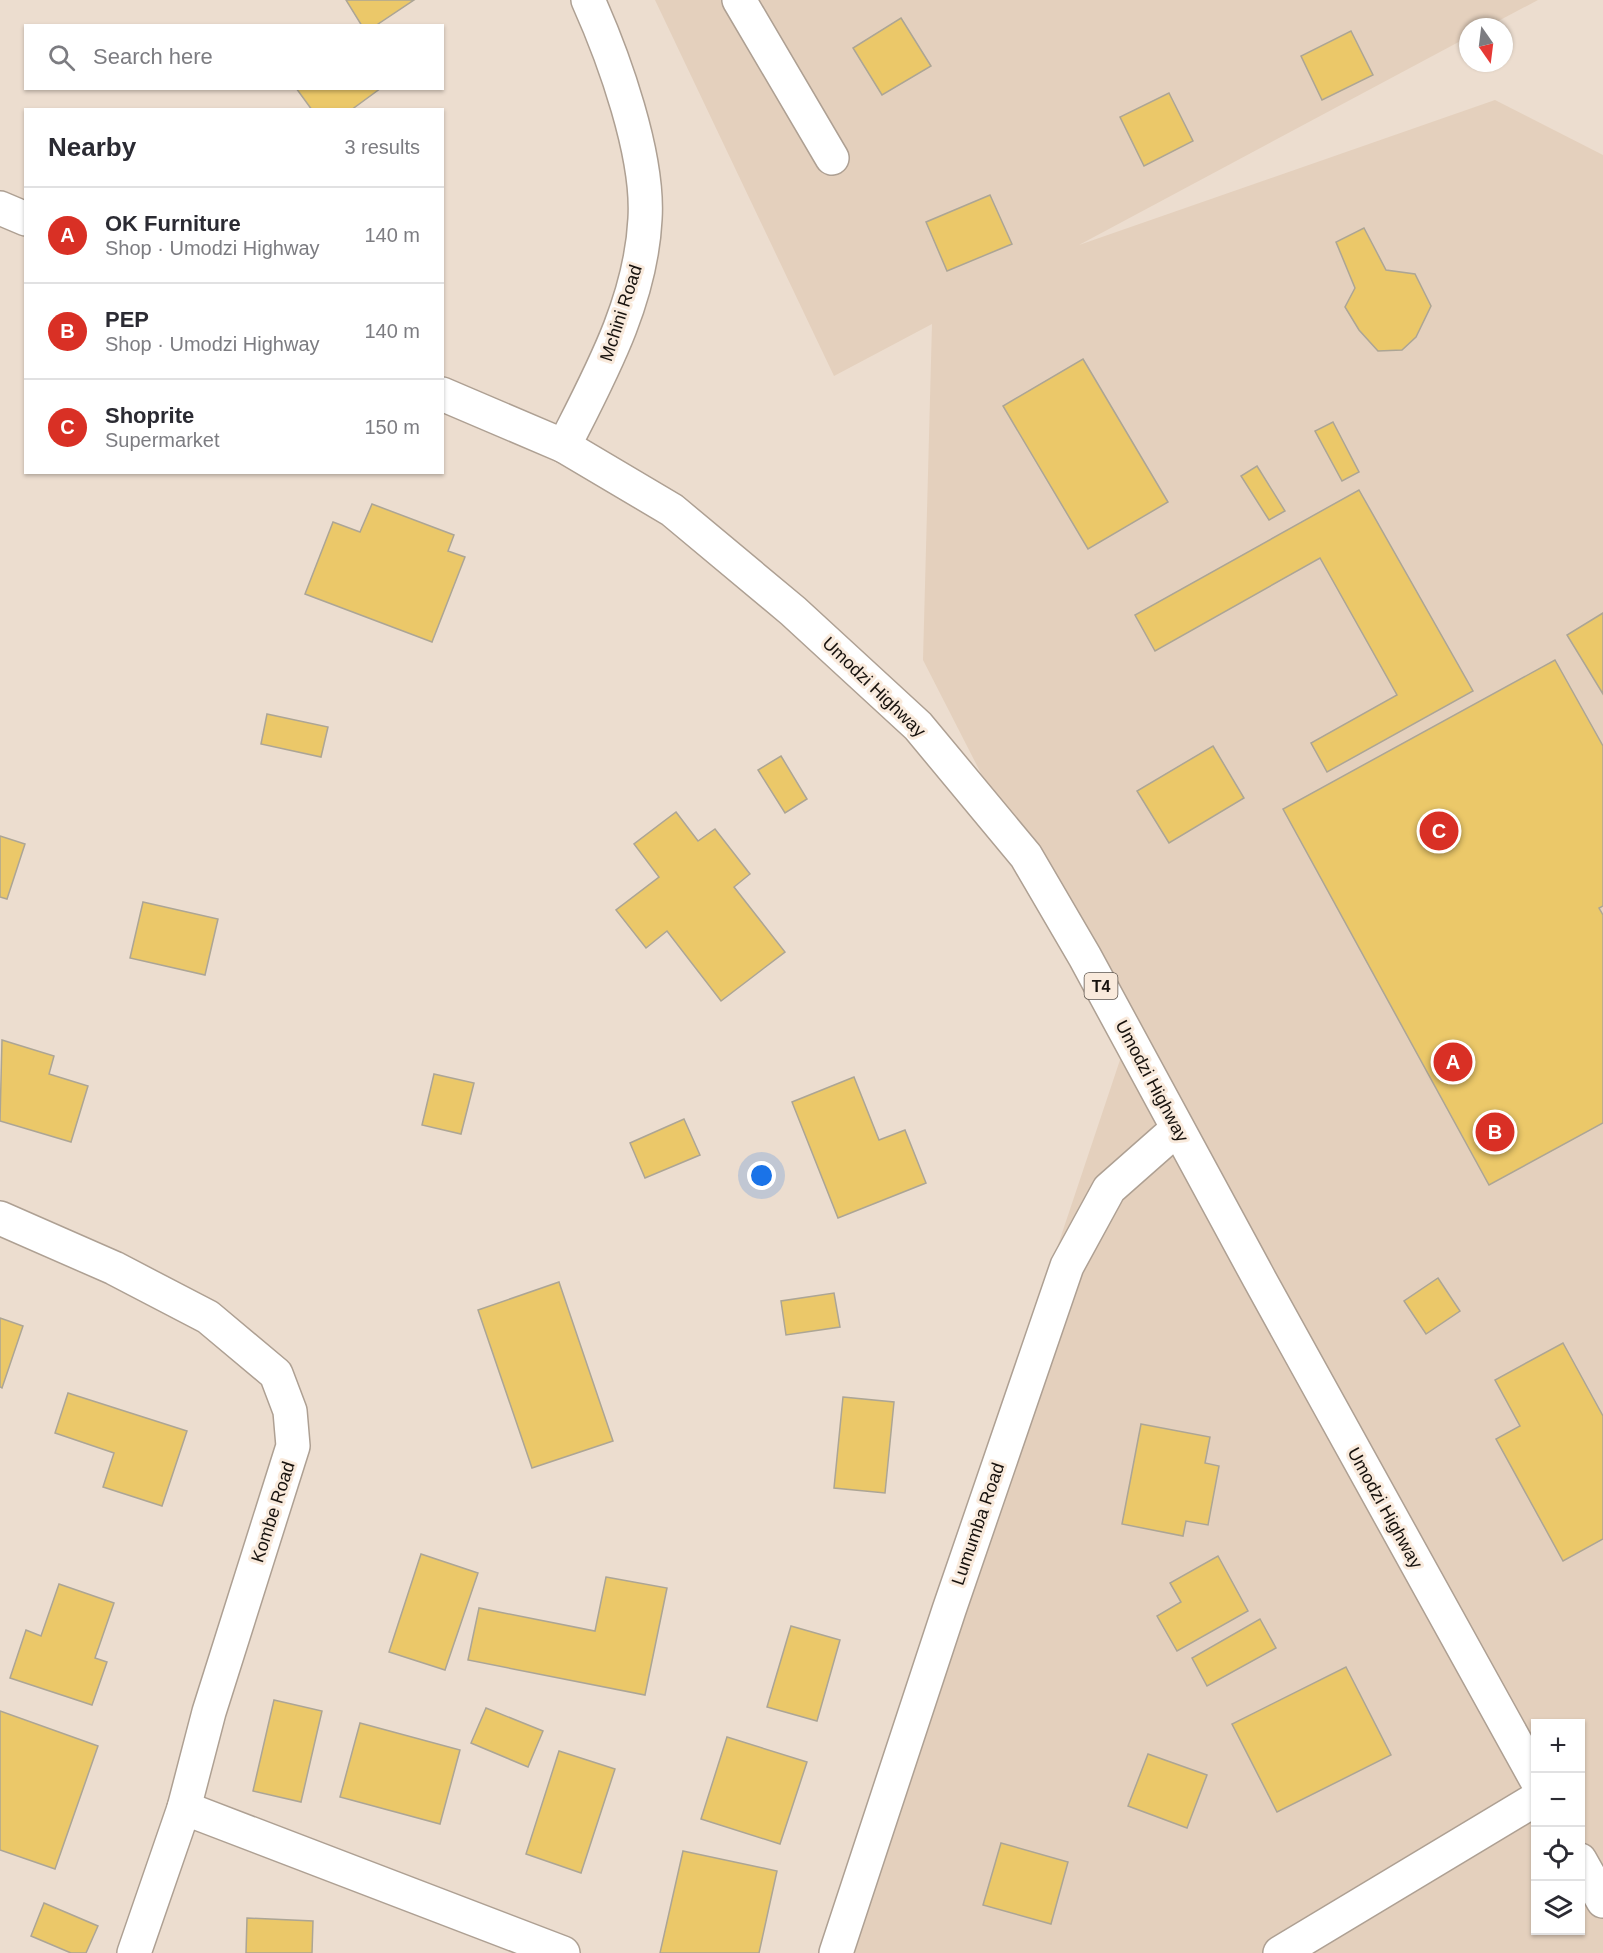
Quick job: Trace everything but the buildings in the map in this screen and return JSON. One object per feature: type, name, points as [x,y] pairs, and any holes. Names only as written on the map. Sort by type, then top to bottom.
[{"type":"main road","name":"Mchini Road","points":[[564,446],[609,357],[637,275],[645,218],[638,146],[604,35],[588,0]]},
{"type":"main road","points":[[739,0],[832,158]]},
{"type":"main road","points":[[0,208],[24,218]]},
{"type":"main road","name":"Umodzi Highway","points":[[444,395],[564,446],[672,510],[793,611],[918,726],[1026,856],[1085,957],[1177,1129],[1533,1773]]},
{"type":"main road","name":"Lumumba Road","points":[[836,1953],[949,1610],[1067,1266],[1109,1190],[1177,1129]]},
{"type":"main road","name":"Kombe Road","points":[[0,1218],[114,1268],[208,1317],[276,1374],[290,1411],[293,1446],[209,1713],[184,1808],[135,1953]]},
{"type":"main road","points":[[1280,1953],[1531,1802]]},
{"type":"main road","points":[[184,1808],[563,1953]]},
{"type":"main road","points":[[1585,1867],[1603,1901]]},
{"type":"shaded area","points":[[655,0],[1538,0],[1504,18],[1459,18],[1459,42],[1079,245],[1495,100],[1603,155],[1603,1953],[821,1953],[1123,1051],[923,660],[932,324],[834,376]]},
{"type":"place","name":"Shoprite","points":[[1439,831]]},
{"type":"place","name":"OK Furniture","points":[[1453,1062]]},
{"type":"place","name":"PEP","points":[[1495,1132]]}]
